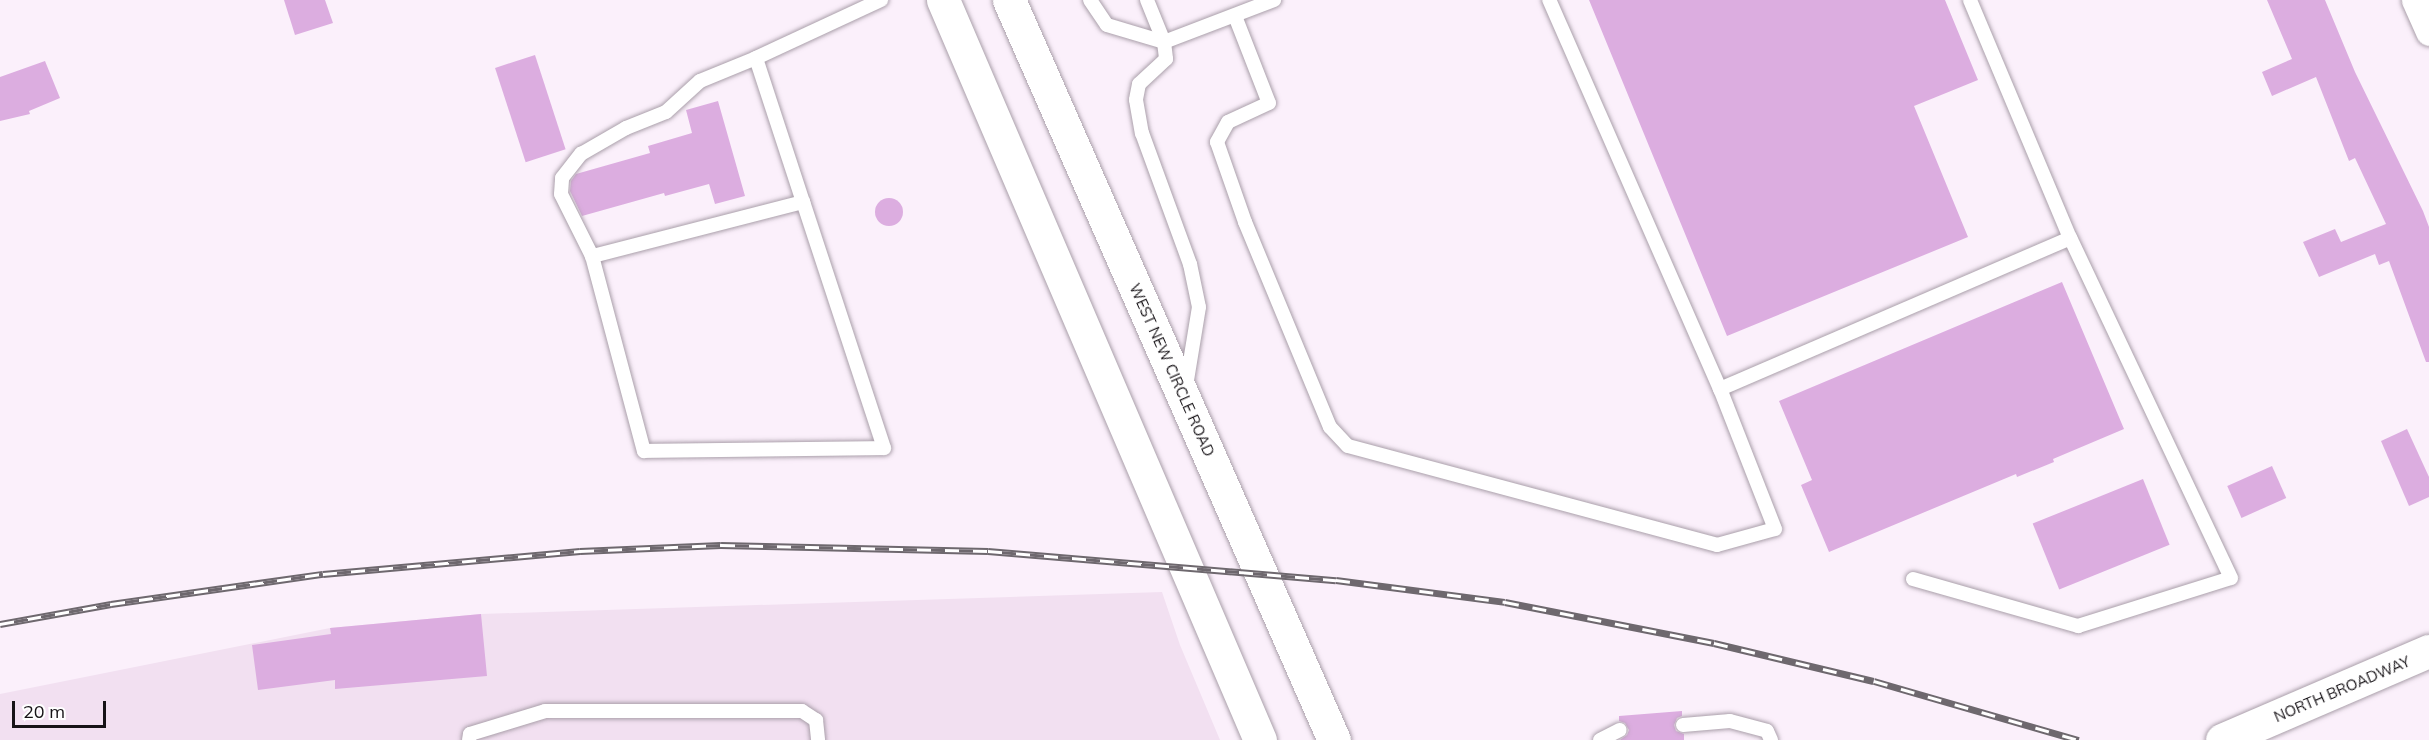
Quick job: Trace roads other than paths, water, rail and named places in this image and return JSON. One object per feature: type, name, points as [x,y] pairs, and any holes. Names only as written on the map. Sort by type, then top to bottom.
[{"type":"main road","points":[[943,0],[1260,740]]},
{"type":"main road","name":"WEST NEW CIRCLE ROAD","points":[[1009,0],[1334,740]]},
{"type":"main road","name":"NORTH BROADWAY","points":[[2222,740],[2429,651]]},
{"type":"street","points":[[2415,0],[2429,32]]},
{"type":"lane","points":[[756,58],[884,448],[644,451],[592,256],[561,194],[562,178],[581,154],[626,128],[666,112],[700,81],[756,58],[881,0]]},
{"type":"lane","points":[[1090,0],[1107,25],[1164,42],[1274,0]]},
{"type":"lane","points":[[1148,0],[1164,42],[1166,59],[1139,84],[1136,100],[1142,133],[1190,264],[1199,307],[1184,397]]},
{"type":"lane","points":[[1235,16],[1269,103],[1228,122],[1217,142],[1245,222],[1330,427],[1348,446],[1717,545],[1775,529],[1720,389],[1549,0]]},
{"type":"lane","points":[[1913,579],[2078,626],[2231,578],[2070,238],[1970,0]]},
{"type":"lane","points":[[592,256],[803,202]]},
{"type":"lane","points":[[1720,389],[2070,238]]},
{"type":"lane","points":[[469,740],[470,734],[545,711],[802,711],[816,720],[818,740]]},
{"type":"lane","points":[[1683,725],[1730,721],[1767,731],[1771,740]]},
{"type":"lane","points":[[1600,740],[1620,730]]},
{"type":"railway","points":[[0,624],[111,604],[323,574],[580,551],[721,545],[988,551],[1336,580],[1505,602],[1714,643],[1874,681],[2079,740]]}]
